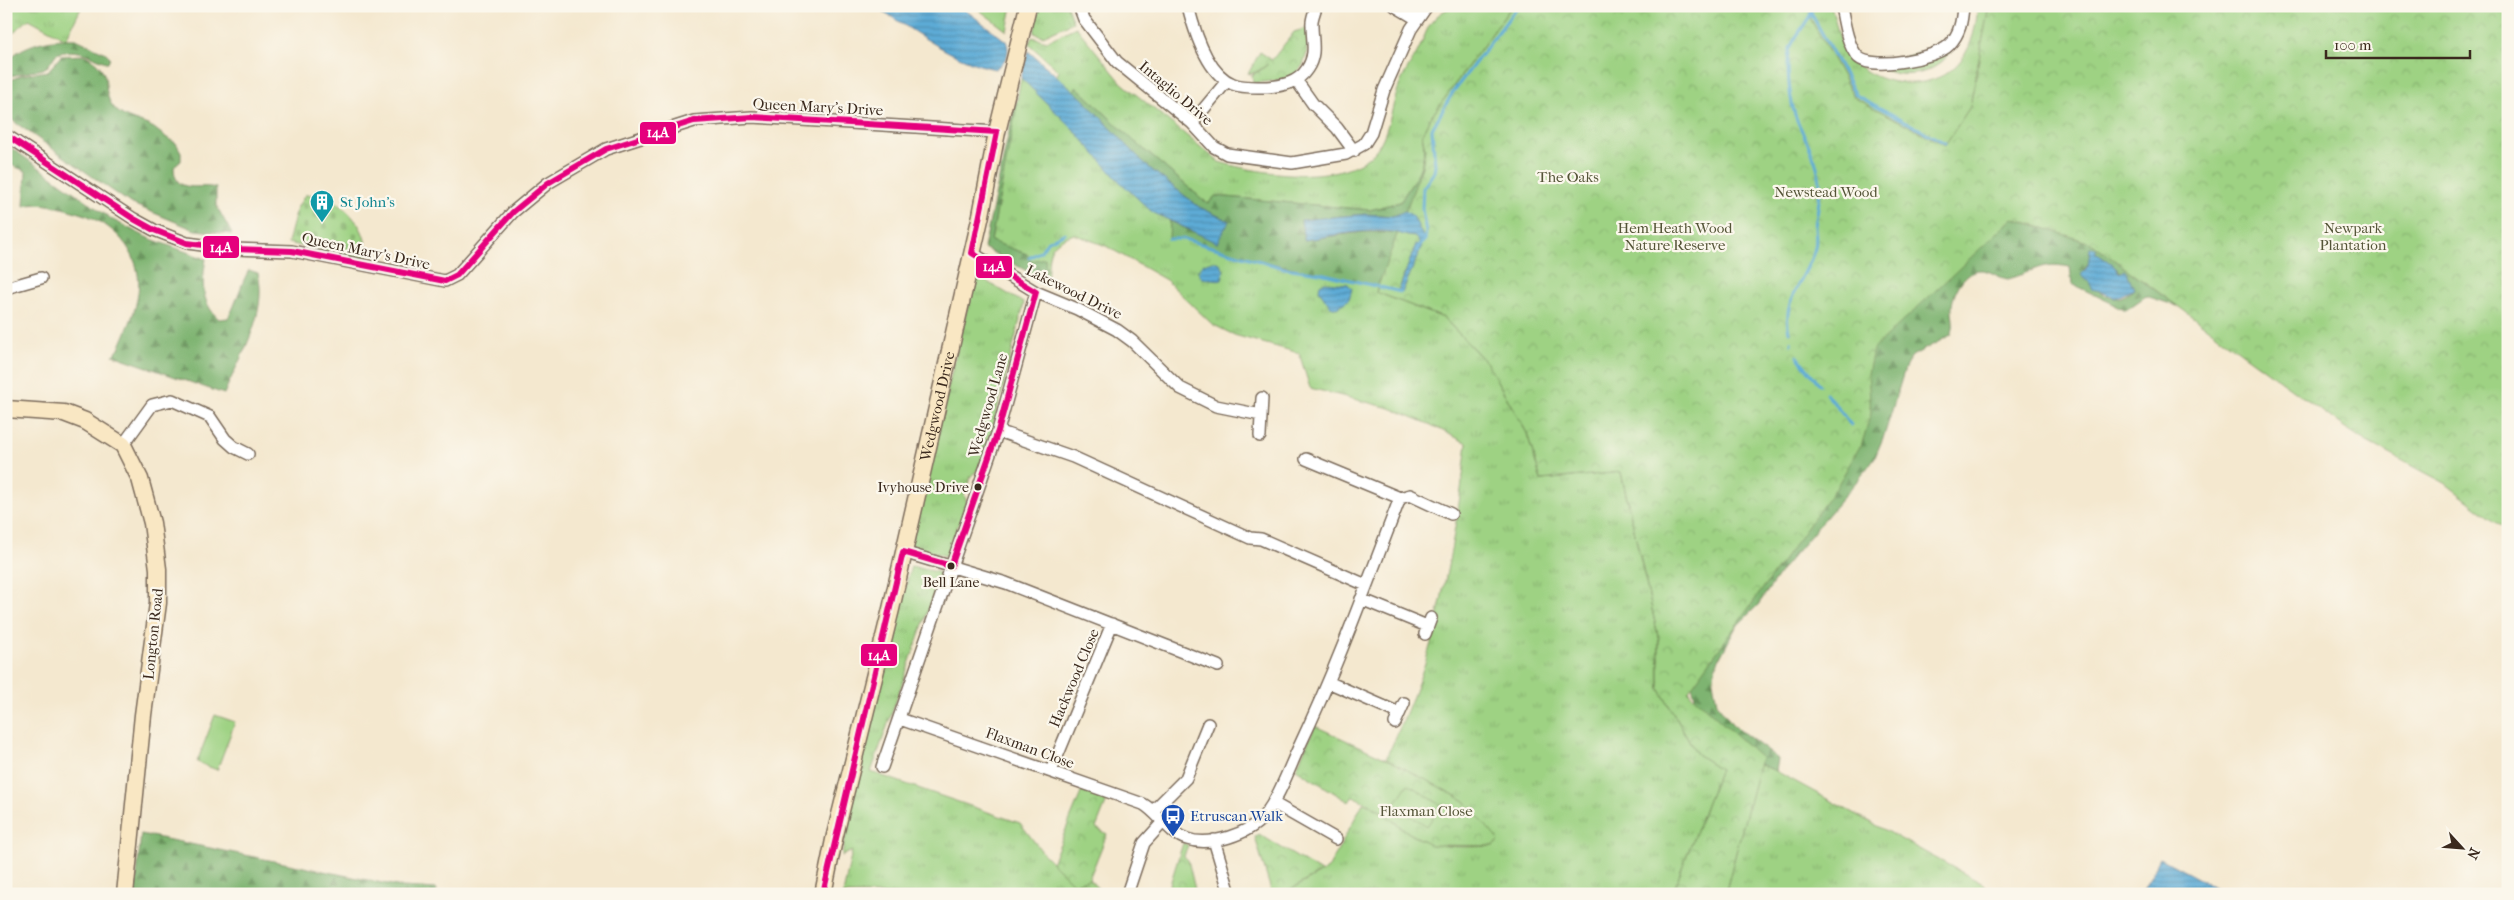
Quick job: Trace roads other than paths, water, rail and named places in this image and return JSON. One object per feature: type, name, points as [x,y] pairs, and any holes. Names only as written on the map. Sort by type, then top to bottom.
[{"type":"street","name":"Wedgwood Drive","points":[[823,894],[972,253],[996,132],[1028,6]]},
{"type":"street","name":"Intaglio Drive","points":[[1079,6],[1084,19],[1117,62],[1192,123],[1214,147],[1227,154],[1292,163],[1326,158],[1354,151]]},
{"type":"street","points":[[1188,6],[1199,43],[1227,81],[1250,87],[1278,86],[1296,80],[1307,69],[1312,59],[1315,41],[1311,23],[1316,6]]},
{"type":"street","points":[[1395,6],[1417,19]]},
{"type":"street","points":[[1296,80],[1313,104],[1337,128],[1354,151],[1364,144],[1371,133],[1384,90],[1417,19],[1427,6]]},
{"type":"street","points":[[1841,6],[1845,27],[1858,56],[1875,64],[1906,60],[1938,52],[1948,47],[1962,24],[1962,6]]},
{"type":"street","points":[[1192,123],[1227,81]]},
{"type":"street","name":"Queen Mary's Drive","points":[[6,135],[134,219],[154,230],[188,243],[234,249],[292,251],[445,281],[457,275],[513,212],[548,182],[606,149],[694,121],[752,118],[996,132]]},
{"type":"street","name":"Lakewood Drive","points":[[972,253],[1036,292],[1077,309],[1117,330],[1132,341],[1164,374],[1192,394],[1216,406],[1261,415]]},
{"type":"street","points":[[6,288],[42,278]]},
{"type":"street","name":"Wedgwood Lane","points":[[882,767],[882,750],[900,719],[998,431],[1036,292]]},
{"type":"street","points":[[1260,436],[1262,398]]},
{"type":"street","points":[[6,409],[64,413],[85,421],[123,445],[152,405],[172,400],[210,416],[226,439],[234,447],[248,454]]},
{"type":"street","points":[[998,431],[1073,458],[1250,538],[1261,539],[1366,585]]},
{"type":"street","name":"Longton Road","points":[[123,445],[140,479],[152,523],[158,586],[158,603],[143,715],[124,894]]},
{"type":"street","points":[[1306,458],[1400,498],[1410,494],[1451,514]]},
{"type":"street","name":"Flaxman Close","points":[[900,719],[1143,804],[1154,810],[1163,822],[1187,839],[1214,840],[1252,827],[1273,803],[1328,682],[1400,498]]},
{"type":"street","points":[[903,552],[1006,583],[1218,666]]},
{"type":"street","points":[[1361,599],[1428,626]]},
{"type":"street","name":"Hackwood Close","points":[[1051,771],[1112,624]]},
{"type":"street","points":[[1328,682],[1399,713]]},
{"type":"street","points":[[1154,810],[1186,778],[1208,724]]},
{"type":"street","points":[[1273,803],[1336,839]]},
{"type":"street","points":[[1127,894],[1144,843],[1163,822]]},
{"type":"street","points":[[1214,840],[1230,894]]},
{"type":"water","points":[[875,6],[960,6],[1006,41],[1008,53],[1002,63],[995,69],[979,65],[933,43]]},
{"type":"water","points":[[1028,51],[1082,98],[1147,166],[1199,207],[1229,221],[1217,243],[1152,212],[1118,180],[1074,130],[1021,78]]},
{"type":"water","points":[[1405,211],[1413,216],[1425,240],[1423,243],[1420,244],[1415,237],[1382,231],[1349,233],[1304,240],[1301,220],[1366,214],[1393,216]]},
{"type":"water","points":[[1416,244],[1422,246],[1402,293],[1398,292]]},
{"type":"water","points":[[2090,248],[2096,248],[2096,253],[2112,264],[2120,273],[2124,270],[2127,272],[2134,289],[2115,298],[2101,291],[2091,289],[2090,283],[2081,275],[2088,266]]},
{"type":"water","points":[[1213,261],[1220,263],[1224,271],[1222,280],[1201,278],[1198,271],[1203,264]]},
{"type":"water","points":[[1325,282],[1348,284],[1352,289],[1349,299],[1337,308],[1330,306],[1319,290],[1320,285]]},
{"type":"water","points":[[2160,858],[2220,890],[2218,894],[2141,894]]},
{"type":"waterway","points":[[1417,248],[1425,240],[1426,232],[1422,209],[1423,188],[1434,172],[1435,165],[1432,129],[1453,92],[1518,6]]},
{"type":"waterway","points":[[1789,332],[1787,320],[1792,299],[1815,248],[1815,225],[1820,192],[1818,169],[1797,120],[1788,76],[1788,59],[1791,46],[1810,15],[1812,6]]},
{"type":"waterway","points":[[1812,15],[1856,95],[1945,143]]},
{"type":"waterway","points":[[1029,258],[1041,251],[1047,242],[1065,233]]},
{"type":"waterway","points":[[1169,239],[1184,239],[1284,268],[1320,273],[1401,292]]},
{"type":"waterway","points":[[1797,356],[1820,385]]},
{"type":"waterway","points":[[1826,393],[1851,425]]},
{"type":"place","name":"St John's","points":[[322,223]]},
{"type":"place","name":"Ivyhouse Drive","points":[[978,487]]},
{"type":"place","name":"Bell Lane","points":[[951,566]]},
{"type":"place","name":"Etruscan Walk","points":[[1173,837]]},
{"type":"park label","name":"The Oaks","points":[[1568,177]]},
{"type":"park label","name":"Newstead Wood","points":[[1826,192]]},
{"type":"park label","name":"Hem Heath Wood Nature Reserve","points":[[1675,236]]},
{"type":"park label","name":"Newpark Plantation","points":[[2353,236]]}]
